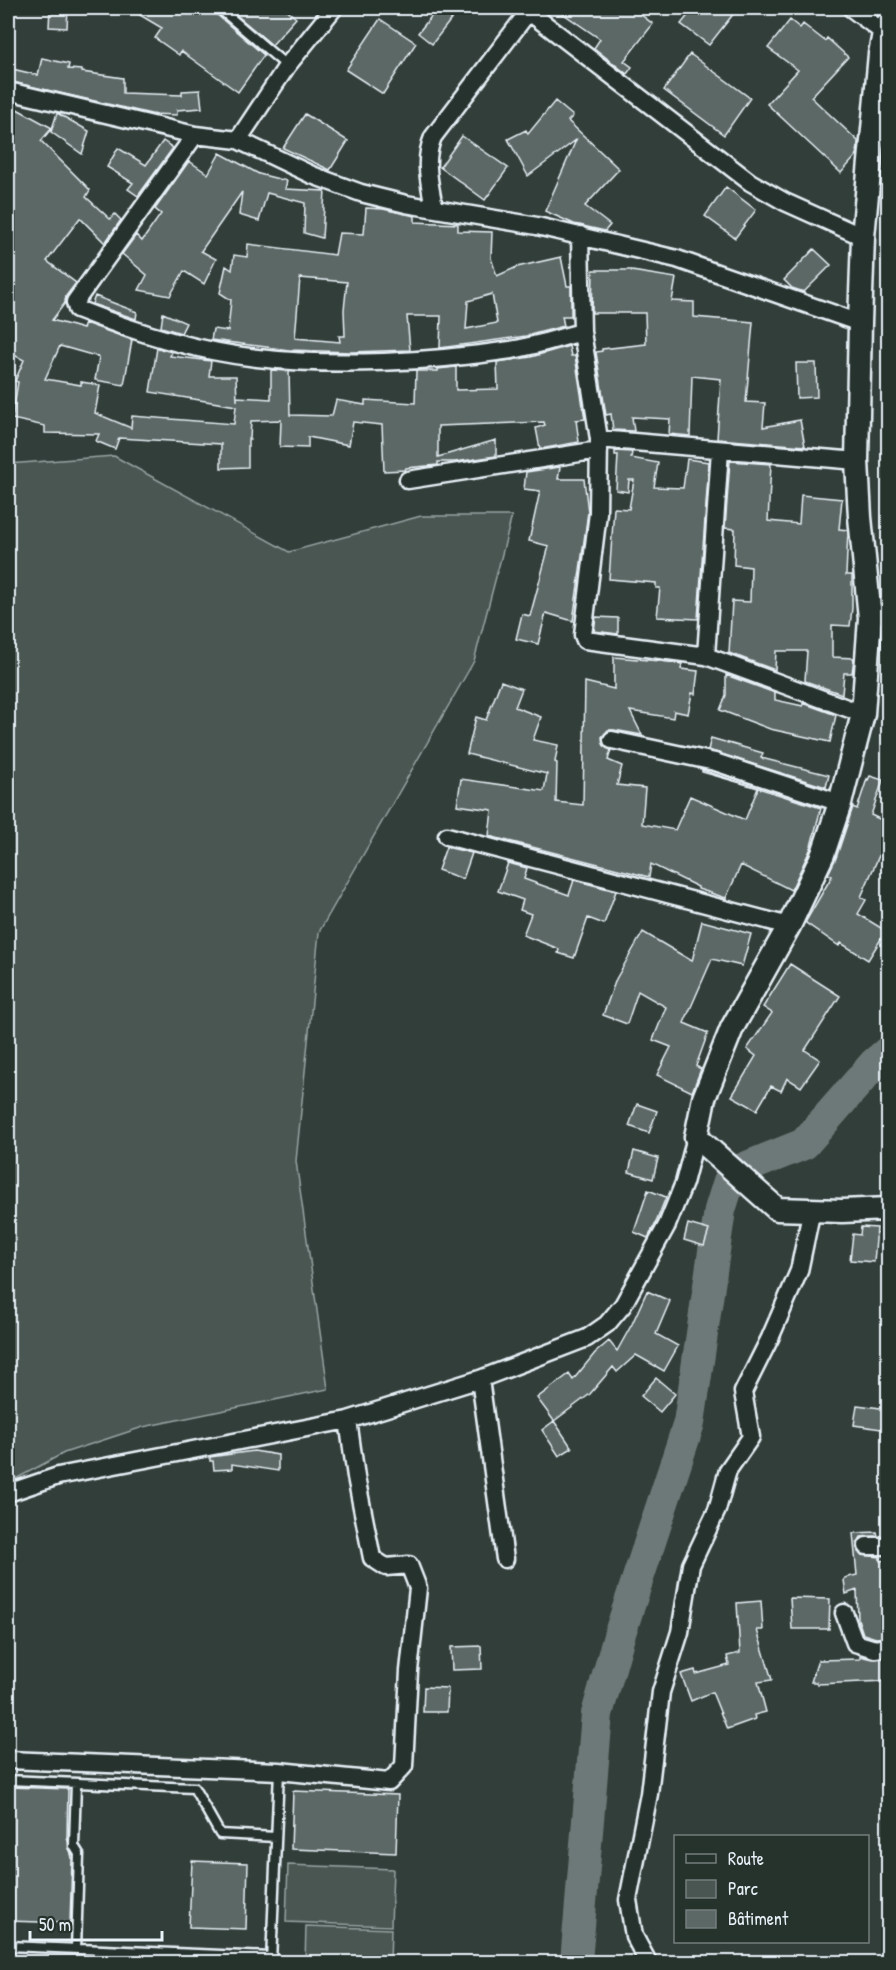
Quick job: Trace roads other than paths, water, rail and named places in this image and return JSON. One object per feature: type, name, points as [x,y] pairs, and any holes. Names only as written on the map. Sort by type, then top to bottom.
[{"type":"street","points":[[238,140],[287,66],[334,8]]},
{"type":"street","points":[[8,1493],[57,1476],[348,1420],[480,1379],[587,1338],[607,1324],[623,1305],[667,1225],[684,1183],[704,1098],[732,1028],[789,926],[823,854],[840,803],[863,714],[879,614],[860,517],[857,461],[860,323],[863,237],[880,54],[886,28],[851,8]]},
{"type":"street","points":[[434,208],[427,165],[428,150],[433,137],[526,9],[750,182],[785,202],[863,237]]},
{"type":"street","points":[[8,91],[195,135],[238,140],[312,175],[361,193],[580,235],[677,259],[860,323]]},
{"type":"street","points":[[195,135],[75,302],[77,309],[130,330],[194,347],[255,358],[302,361],[450,358],[514,349],[582,332]]},
{"type":"street","points":[[580,235],[582,332],[599,445],[598,513],[585,640],[706,656],[863,714]]},
{"type":"street","points":[[408,480],[599,445],[720,450],[857,461]]},
{"type":"street","points":[[706,656],[720,450]]},
{"type":"street","points":[[612,740],[715,762],[840,803]]},
{"type":"street","points":[[447,836],[789,926]]},
{"type":"street","points":[[696,1137],[777,1209],[842,1211],[888,1209]]},
{"type":"street","points":[[648,1962],[634,1936],[628,1900],[649,1794],[661,1692],[680,1632],[691,1565],[717,1510],[728,1470],[751,1437],[743,1392],[770,1338],[799,1271],[812,1209]]},
{"type":"street","points":[[480,1379],[505,1559]]},
{"type":"street","points":[[8,1760],[279,1771],[389,1782],[404,1766],[409,1671],[418,1588],[409,1565],[386,1567],[372,1558],[348,1420]]},
{"type":"street","points":[[867,1546],[888,1546]]},
{"type":"street","points":[[844,1613],[855,1643],[875,1649],[888,1647]]},
{"type":"lane","points":[[219,8],[287,66]]},
{"type":"lane","points":[[8,1946],[271,1960],[279,1771]]},
{"type":"lane","points":[[8,1780],[194,1788],[220,1834],[276,1837]]},
{"type":"lane","points":[[76,1783],[74,1846],[79,1854],[76,1949]]},
{"type":"waterway","points":[[576,1962],[597,1714],[619,1636],[689,1423],[720,1210],[729,1181],[742,1169],[804,1144],[874,1064],[888,1052]]}]
